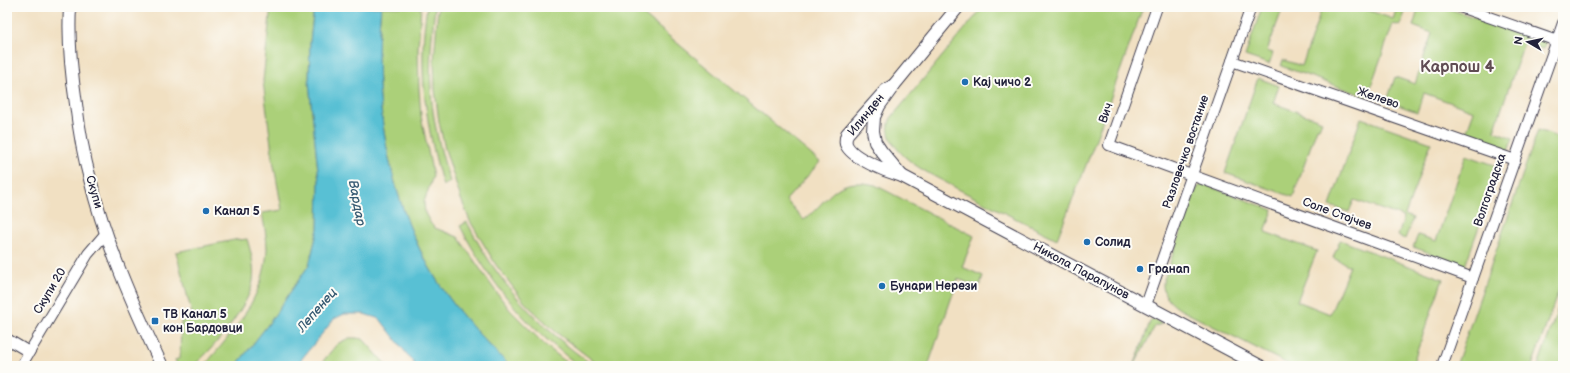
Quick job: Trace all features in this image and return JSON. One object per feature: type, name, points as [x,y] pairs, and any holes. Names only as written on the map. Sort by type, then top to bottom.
[{"type":"street","name":"Скупи","points":[[70,7],[70,60],[79,124],[90,179],[120,273],[162,366]]},
{"type":"street","name":"Илинден","points":[[902,176],[877,146],[872,131],[876,111],[894,85],[958,7]]},
{"type":"street","name":"Вич","points":[[1157,7],[1109,145],[1192,175]]},
{"type":"street","name":"Разловечко востание","points":[[1146,305],[1251,7]]},
{"type":"street","points":[[1460,7],[1557,41]]},
{"type":"street","name":"Волгоградска","points":[[1442,366],[1563,23]]},
{"type":"street","name":"Желево","points":[[1232,61],[1515,160]]},
{"type":"street","name":"Илинден","points":[[894,85],[886,90],[865,113],[847,134],[845,141],[848,147],[855,154],[889,172],[902,176]]},
{"type":"street","name":"Соле Стојчев","points":[[1192,175],[1473,278]]},
{"type":"street","name":"Никола Парапунов","points":[[902,176],[1260,366]]},
{"type":"street","name":"Скупи 20","points":[[21,366],[88,254],[106,233]]},
{"type":"street","points":[[7,340],[29,352]]},
{"type":"green space","points":[[272,7],[314,7],[310,42],[309,82],[319,181],[318,229],[309,265],[270,322],[236,366],[204,366],[246,313],[260,283],[265,266],[267,249],[262,213],[282,210],[273,160],[263,81]]},
{"type":"green space","points":[[381,7],[421,7],[418,48],[419,89],[421,116],[433,176],[424,202],[425,213],[435,228],[458,237],[510,310],[545,345],[571,366],[510,366],[476,331],[455,306],[445,293],[428,265],[402,206],[392,173],[385,140],[378,72],[378,39]]},
{"type":"green space","points":[[427,7],[435,7],[430,79],[435,124],[450,182],[443,186],[428,120],[423,75],[424,30]]},
{"type":"green space","points":[[438,7],[634,7],[820,162],[786,200],[804,220],[842,186],[862,183],[875,185],[974,236],[962,267],[983,276],[979,287],[958,279],[928,366],[600,366],[557,333],[525,303],[496,265],[470,221],[461,199],[445,149],[439,122],[435,90],[434,61]]},
{"type":"green space","points":[[983,7],[1143,7],[1092,150],[1057,239],[923,170],[900,152],[893,143],[889,134],[889,123],[891,118]]},
{"type":"green space","points":[[1262,7],[1283,7],[1267,51],[1273,53],[1269,64],[1245,56]]},
{"type":"green space","points":[[1322,7],[1359,7],[1393,19],[1397,7],[1407,7],[1400,26],[1393,24],[1367,97],[1281,66],[1283,60],[1302,66]]},
{"type":"green space","points":[[1419,7],[1444,7],[1546,42],[1543,49],[1524,43],[1494,131],[1513,138],[1508,151],[1465,136],[1474,111],[1424,93],[1417,112],[1387,101],[1395,77],[1415,84],[1432,33],[1413,26]]},
{"type":"green space","points":[[1258,78],[1279,86],[1273,103],[1322,121],[1319,128],[1317,128],[1293,197],[1225,173]]},
{"type":"green space","points":[[1361,118],[1431,143],[1405,215],[1413,218],[1405,239],[1398,236],[1404,217],[1354,200],[1349,212],[1330,206]]},
{"type":"green space","points":[[1538,130],[1563,139],[1563,278],[1532,366],[1456,366]]},
{"type":"green space","points":[[1466,155],[1500,167],[1465,266],[1413,247],[1418,235],[1436,241]]},
{"type":"green space","points":[[1203,184],[1273,210],[1265,232],[1317,251],[1297,301],[1330,314],[1350,266],[1333,258],[1340,240],[1443,279],[1412,365],[1413,366],[1292,366],[1181,310],[1173,304],[1165,295],[1163,282],[1195,192],[1198,187]]},
{"type":"green space","points":[[467,222],[492,265],[506,285],[555,336],[594,366],[581,366],[576,363],[528,322],[502,292],[469,243],[460,226]]},
{"type":"green space","points":[[239,239],[247,239],[253,265],[253,281],[246,301],[221,337],[203,357],[192,365],[178,366],[175,360],[180,358],[181,322],[192,314],[176,252]]},
{"type":"green space","points":[[1563,294],[1563,366],[1538,366]]},
{"type":"green space","points":[[1152,320],[1162,324],[1155,326],[1134,366],[1150,322]]},
{"type":"green space","points":[[349,338],[363,339],[387,366],[319,366],[337,344]]},
{"type":"water","points":[[314,7],[381,7],[378,39],[378,72],[381,106],[385,140],[392,173],[402,206],[428,265],[445,293],[476,331],[510,366],[416,366],[380,319],[364,314],[344,314],[334,319],[296,366],[236,366],[270,322],[309,265],[318,229],[319,181],[309,82],[310,42]]},
{"type":"place","name":"Кај чичо 2","points":[[965,82]]},
{"type":"place","name":"Канал 5","points":[[206,211]]},
{"type":"place","name":"Солид","points":[[1087,242]]},
{"type":"place","name":"Гранап","points":[[1140,269]]},
{"type":"place","name":"Бунари Нерези","points":[[882,286]]},
{"type":"place","name":"ТВ Канал 5 кон Бардовци","points":[[155,321]]},
{"type":"district","name":"Карпош 4","points":[[1457,67]]},
{"type":"water label","name":"Вардар","points":[[357,203]]},
{"type":"water label","name":"Лепенец","points":[[317,310]]}]
